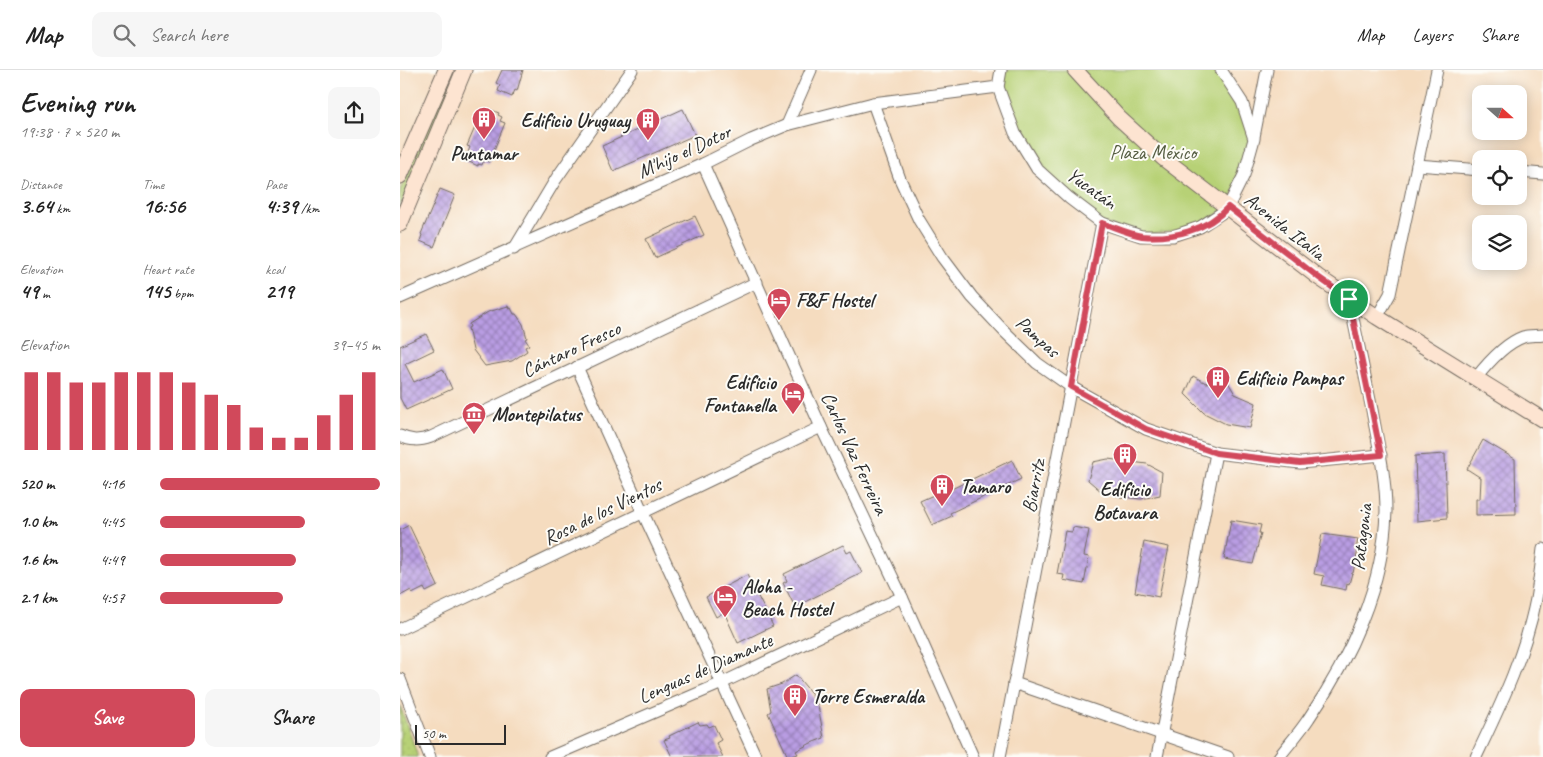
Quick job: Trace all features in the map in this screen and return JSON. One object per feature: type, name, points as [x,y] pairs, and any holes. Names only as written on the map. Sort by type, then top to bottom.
[{"type":"street","points":[[400,176],[446,70]]},
{"type":"street","points":[[400,224],[464,70]]},
{"type":"street","points":[[514,249],[556,179],[632,70]]},
{"type":"street","points":[[787,125],[811,70]]},
{"type":"street","name":"Yucatán","points":[[1001,70],[998,87],[1014,133],[1037,169],[1069,198],[1102,223],[1141,236],[1173,236],[1200,227],[1228,207]]},
{"type":"street","name":"Avenida Italia","points":[[1074,70],[1119,118],[1148,144],[1318,277],[1377,317],[1543,420]]},
{"type":"street","points":[[1221,70],[1242,102],[1254,139]]},
{"type":"street","points":[[1228,207],[1244,175],[1254,139],[1267,70]]},
{"type":"street","points":[[1377,317],[1390,294],[1437,70]]},
{"type":"street","name":"M'hijo el Dotor","points":[[400,298],[514,249],[787,125],[873,103],[998,87]]},
{"type":"street","name":"Pampas","points":[[873,103],[900,178],[919,220],[942,257],[972,297],[1004,331],[1037,363],[1071,387],[1146,429],[1216,453],[1300,463],[1381,455]]},
{"type":"street","name":"Carlos Vaz Ferreira","points":[[703,164],[821,427],[902,598],[972,757]]},
{"type":"street","points":[[1417,165],[1472,169]]},
{"type":"street","points":[[1527,173],[1543,174]]},
{"type":"street","name":"Biarritz","points":[[1000,757],[1102,223]]},
{"type":"street","name":"Cántaro Fresco","points":[[400,436],[412,440],[431,437],[757,282]]},
{"type":"street","name":"Patagonia","points":[[1279,757],[1309,719],[1336,675],[1357,632],[1380,561],[1386,512],[1385,483],[1349,299]]},
{"type":"street","points":[[1476,378],[1488,362],[1523,337],[1543,335]]},
{"type":"street","points":[[577,366],[642,513],[756,757]]},
{"type":"street","name":"Rosa de los Vientos","points":[[400,629],[821,427]]},
{"type":"street","points":[[1157,757],[1216,453]]},
{"type":"street","points":[[1476,757],[1513,675],[1539,599],[1543,549]]},
{"type":"street","name":"Lenguas de Diamante","points":[[550,757],[722,683],[902,598]]},
{"type":"street","points":[[400,679],[430,757]]},
{"type":"street","points":[[1014,683],[1228,757]]},
{"type":"green space","points":[[451,70],[458,70],[400,208],[400,191]]},
{"type":"green space","name":"Plaza México","points":[[1001,70],[1221,70],[1254,139],[1228,207],[1200,227],[1141,236],[1102,223],[1037,169],[998,87]]},
{"type":"green space","points":[[400,705],[417,754],[417,757],[400,757]]},
{"type":"building","points":[[502,70],[523,70],[517,91],[515,90],[512,97],[498,91],[500,85],[496,83]]},
{"type":"building","name":"Puntamar","points":[[486,108],[499,113],[498,115],[502,117],[500,121],[505,123],[489,162],[484,160],[482,165],[478,164],[478,166],[465,160],[470,147],[467,146]]},
{"type":"building","name":"Edificio Uruguay","points":[[683,109],[695,135],[613,171],[602,146]]},
{"type":"building","points":[[440,189],[455,195],[434,247],[420,241],[421,234]]},
{"type":"building","points":[[695,216],[704,235],[655,258],[646,239]]},
{"type":"building","points":[[508,306],[523,324],[527,338],[525,339],[529,345],[525,347],[527,351],[512,361],[485,366],[473,350],[468,328],[470,327],[469,324],[488,312]]},
{"type":"building","points":[[426,334],[434,350],[405,364],[414,382],[443,369],[452,389],[406,410],[400,398],[400,346]]},
{"type":"building","name":"Edificio Pampas","points":[[1193,376],[1206,383],[1217,379],[1228,382],[1235,394],[1256,403],[1250,428],[1226,424],[1204,413],[1185,394]]},
{"type":"building","points":[[1483,440],[1515,459],[1516,514],[1476,515],[1476,499],[1480,499],[1481,478],[1467,469]]},
{"type":"building","points":[[1445,454],[1447,518],[1417,521],[1415,456]]},
{"type":"building","name":"Edificio Botavara","points":[[1108,459],[1147,464],[1162,472],[1160,495],[1141,499],[1121,497],[1102,492],[1088,480],[1093,462]]},
{"type":"building","points":[[1012,460],[1021,479],[950,513],[952,516],[932,525],[920,501],[938,493],[939,495]]},
{"type":"building","points":[[1231,520],[1261,525],[1259,533],[1261,533],[1253,564],[1224,559]]},
{"type":"building","points":[[409,525],[438,586],[426,592],[424,588],[412,594],[411,590],[400,596],[400,530]]},
{"type":"building","points":[[1073,527],[1089,530],[1084,556],[1089,557],[1084,584],[1063,580],[1064,575],[1057,574],[1065,531],[1072,532]]},
{"type":"building","points":[[1322,534],[1358,539],[1356,550],[1358,550],[1353,573],[1349,584],[1347,583],[1346,590],[1322,585],[1324,576],[1314,574]]},
{"type":"building","points":[[1144,542],[1169,547],[1159,597],[1135,592]]},
{"type":"building","points":[[843,545],[847,553],[851,551],[862,573],[795,607],[783,583],[787,581],[784,574]]},
{"type":"building","points":[[747,575],[773,626],[738,643],[724,612],[716,617],[706,597]]},
{"type":"building","name":"Torre Esmeralda","points":[[796,675],[811,693],[818,706],[824,738],[796,751],[798,754],[788,757],[768,713],[771,711],[767,689],[782,684]]},
{"type":"building","points":[[698,722],[700,725],[707,724],[709,727],[714,725],[721,740],[716,743],[723,757],[672,757],[664,740]]},
{"type":"place","name":"Puntamar","points":[[484,140]]},
{"type":"place","name":"Edificio Uruguay","points":[[648,141]]},
{"type":"place","name":"F&F Hostel","points":[[779,321]]},
{"type":"place","name":"Edificio Pampas","points":[[1218,399]]},
{"type":"place","name":"Edificio Fontanella","points":[[793,415]]},
{"type":"place","name":"Montepilatus","points":[[474,435]]},
{"type":"place","name":"Edificio Botavara","points":[[1125,476]]},
{"type":"place","name":"Tamaro","points":[[942,507]]},
{"type":"place","name":"Aloha - Beach Hostel","points":[[725,618]]},
{"type":"place","name":"Torre Esmeralda","points":[[795,717]]},
{"type":"route","points":[[1228,207],[1349,299],[1381,455],[1300,463],[1216,453],[1146,429],[1071,387],[1102,223],[1141,236],[1173,236],[1200,227],[1228,207]]}]
